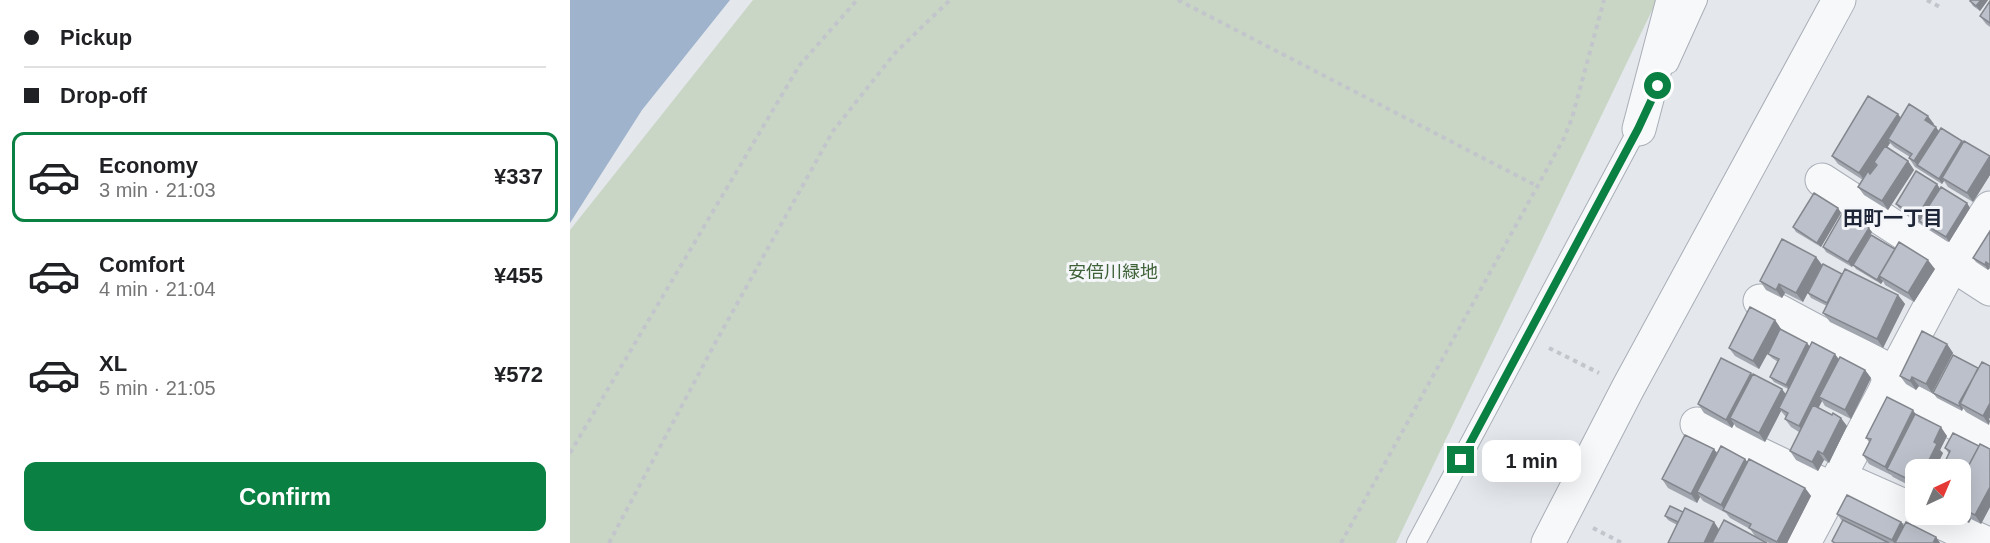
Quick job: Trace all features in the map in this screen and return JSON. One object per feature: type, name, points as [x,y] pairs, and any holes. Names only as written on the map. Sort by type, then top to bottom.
[{"type":"street","points":[[1638,129],[1673,0]]},
{"type":"street","points":[[1548,543],[1628,388],[1839,0]]},
{"type":"street","points":[[1822,180],[1990,289]]},
{"type":"street","points":[[1804,543],[1952,265],[1990,208]]},
{"type":"street","points":[[1760,301],[1990,441]]},
{"type":"street","points":[[1697,424],[1835,483],[1905,507]]},
{"type":"street","points":[[1947,525],[1986,543]]},
{"type":"lane","points":[[1416,543],[1638,129],[1698,0]]},
{"type":"path","points":[[570,453],[799,66],[857,0]]},
{"type":"path","points":[[609,543],[713,347],[833,131],[895,53],[951,0]]},
{"type":"path","points":[[1178,0],[1537,186]]},
{"type":"path","points":[[1341,543],[1572,118],[1604,0]]},
{"type":"path","points":[[1927,0],[1940,7]]},
{"type":"green space","name":"安倍川緑地","points":[[753,0],[1657,0],[1396,543],[570,543],[570,230]]},
{"type":"water","points":[[570,0],[730,0],[642,110],[570,223]]},
{"type":"building","points":[[1971,0],[1981,0],[1976,6]]},
{"type":"building","points":[[1990,1],[1990,23],[1980,16]]},
{"type":"building","points":[[1868,96],[1898,114],[1859,173],[1832,156]]},
{"type":"building","points":[[1909,104],[1928,116],[1925,120],[1936,127],[1914,161],[1909,158],[1912,154],[1888,139]]},
{"type":"building","points":[[1941,128],[1962,141],[1939,179],[1917,165]]},
{"type":"building","points":[[1964,141],[1990,156],[1967,193],[1942,178]]},
{"type":"building","points":[[1885,146],[1908,161],[1882,201],[1858,187],[1868,171],[1870,174],[1877,165],[1874,162]]},
{"type":"building","points":[[1916,171],[1937,184],[1917,217],[1896,204]]},
{"type":"building","points":[[1941,187],[1967,203],[1946,237],[1919,221]]},
{"type":"building","points":[[1814,193],[1838,208],[1817,243],[1793,227]]},
{"type":"building","points":[[1843,212],[1869,228],[1848,262],[1823,247]]},
{"type":"building","points":[[1990,231],[1990,265],[1986,262],[1985,265],[1973,258]]},
{"type":"building","points":[[1871,235],[1895,249],[1877,280],[1853,265]]},
{"type":"building","points":[[1782,239],[1816,257],[1796,293],[1779,284],[1776,290],[1760,281]]},
{"type":"building","points":[[1899,242],[1928,260],[1908,293],[1879,276]]},
{"type":"building","points":[[1823,264],[1842,274],[1827,303],[1808,293]]},
{"type":"building","points":[[1845,269],[1898,295],[1877,339],[1823,313]]},
{"type":"building","points":[[1750,307],[1775,320],[1753,361],[1729,348]]},
{"type":"building","points":[[1780,329],[1807,343],[1786,385],[1770,377],[1779,359],[1768,354]]},
{"type":"building","points":[[1922,331],[1947,344],[1926,384],[1912,377],[1910,381],[1900,376]]},
{"type":"building","points":[[1812,342],[1835,354],[1799,426],[1785,419],[1788,413],[1779,408]]},
{"type":"building","points":[[1953,355],[1978,368],[1959,406],[1933,393]]},
{"type":"building","points":[[1840,357],[1865,370],[1845,410],[1819,397]]},
{"type":"building","points":[[1721,358],[1751,373],[1726,420],[1698,404]]},
{"type":"building","points":[[1982,362],[1990,366],[1990,403],[1983,416],[1959,403]]},
{"type":"building","points":[[1753,374],[1782,389],[1759,433],[1730,418]]},
{"type":"building","points":[[1887,397],[1913,410],[1885,467],[1863,455],[1871,439],[1866,438]]},
{"type":"building","points":[[1813,405],[1841,418],[1823,454],[1818,451],[1812,462],[1790,451]]},
{"type":"building","points":[[1915,414],[1941,427],[1934,442],[1937,444],[1930,459],[1905,459],[1905,478],[1887,469]]},
{"type":"building","points":[[1953,433],[1979,446],[1971,461],[1971,459],[1946,459],[1950,451],[1945,448]]},
{"type":"building","points":[[1685,435],[1714,449],[1691,494],[1662,479]]},
{"type":"building","points":[[1980,444],[1990,449],[1990,487],[1975,515],[1971,513],[1971,461]]},
{"type":"building","points":[[1721,446],[1745,459],[1721,505],[1697,492]]},
{"type":"building","points":[[1749,459],[1805,488],[1777,542],[1749,528],[1751,524],[1723,510]]},
{"type":"building","points":[[1847,495],[1901,522],[1892,540],[1837,514]]},
{"type":"building","points":[[1670,506],[1683,512],[1678,522],[1665,516]]},
{"type":"building","points":[[1685,508],[1714,522],[1704,543],[1668,543]]},
{"type":"building","points":[[1724,520],[1767,543],[1712,543]]},
{"type":"building","points":[[1843,520],[1889,543],[1835,543],[1832,541]]},
{"type":"building","points":[[1905,524],[1936,537],[1933,543],[1895,543]]},
{"type":"district","name":"田町一丁目","points":[[1893,218]]},
{"type":"route","points":[[1461,460],[1638,129],[1658,86]]}]
